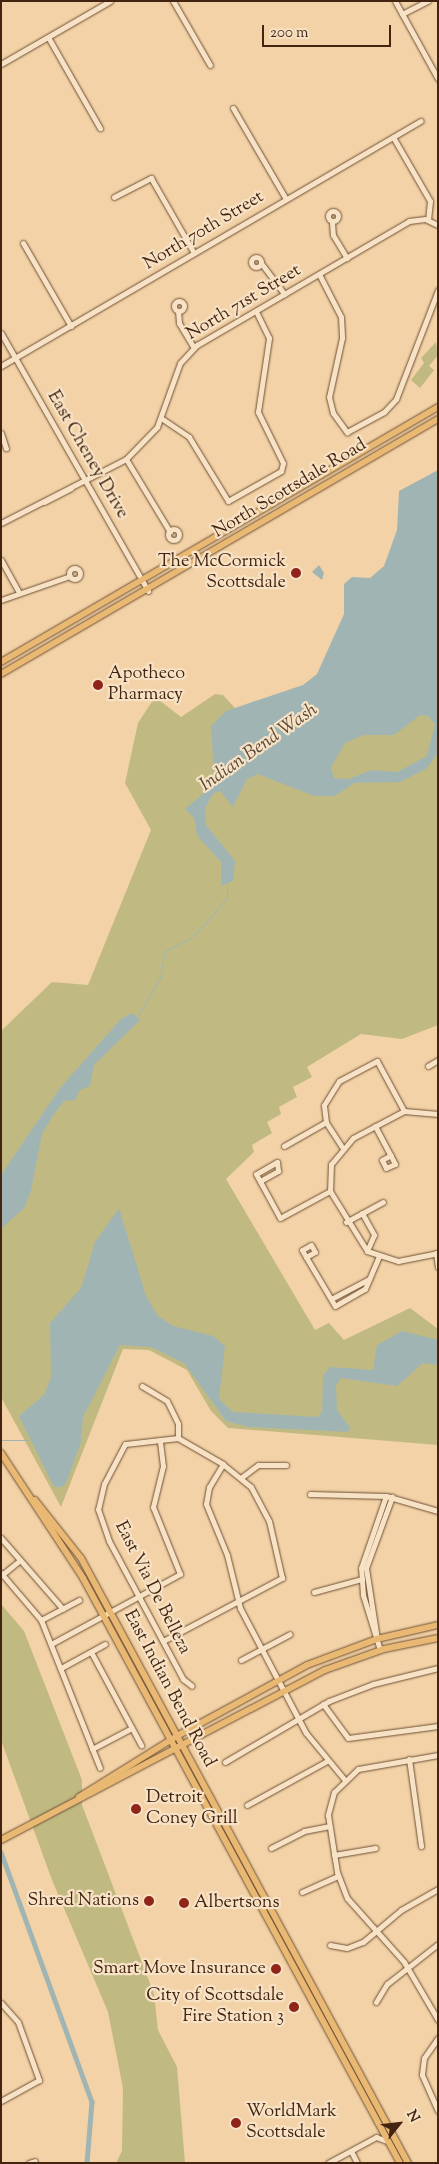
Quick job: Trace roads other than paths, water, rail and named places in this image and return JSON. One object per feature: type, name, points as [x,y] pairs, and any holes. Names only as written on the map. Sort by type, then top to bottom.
[{"type":"main road","name":"North Scottsdale Road","points":[[1,662],[143,582],[438,407]]},
{"type":"main road","name":"North Scottsdale Road","points":[[1,674],[148,592],[438,419]]},
{"type":"main road","name":"East Indian Bend Road","points":[[1,1453],[35,1500],[69,1540],[110,1612],[408,2163]]},
{"type":"main road","name":"East Indian Bend Road","points":[[35,1500],[104,1616],[400,2163]]},
{"type":"main road","points":[[76,1800],[170,1740],[277,1680],[377,1638],[438,1625]]},
{"type":"main road","points":[[1,1840],[76,1800],[176,1751],[283,1691],[380,1650],[438,1638]]},
{"type":"street","points":[[1,64],[100,4],[110,1]]},
{"type":"street","points":[[173,1],[210,64]]},
{"type":"street","points":[[395,1],[438,79]]},
{"type":"street","points":[[402,14],[425,2]]},
{"type":"street","points":[[48,37],[100,128]]},
{"type":"street","points":[[233,108],[286,199]]},
{"type":"street","name":"North 70th Street","points":[[1,366],[421,121]]},
{"type":"street","points":[[393,137],[430,201],[428,220],[438,225]]},
{"type":"street","points":[[114,198],[151,178],[194,253]]},
{"type":"street","name":"North 71st Street","points":[[1,523],[126,460],[161,418],[180,363],[194,348],[409,221],[428,220]]},
{"type":"street","points":[[332,222],[332,231],[347,258]]},
{"type":"street","points":[[24,243],[71,326]]},
{"type":"street","points":[[261,264],[284,294]]},
{"type":"street","points":[[319,274],[341,317],[342,338],[329,397],[333,413],[347,432],[392,404],[438,290]]},
{"type":"street","points":[[178,311],[179,323],[194,348]]},
{"type":"street","points":[[161,418],[189,437],[228,501],[284,467],[258,412],[269,338],[256,311]]},
{"type":"street","name":"East Cheney Drive","points":[[1,333],[148,592]]},
{"type":"street","points":[[1,433],[6,448]]},
{"type":"street","points":[[126,460],[170,532]]},
{"type":"street","points":[[1,560],[19,592]]},
{"type":"street","points":[[1,600],[19,592],[70,576]]},
{"type":"street","points":[[428,1066],[438,1060]]},
{"type":"street","points":[[342,1146],[326,1122],[324,1105],[339,1082],[376,1061],[404,1111]]},
{"type":"street","points":[[438,1114],[404,1111],[342,1146],[331,1164],[330,1191],[346,1222],[366,1252],[378,1258],[398,1261],[437,1253],[438,1267]]},
{"type":"street","points":[[284,1146],[326,1122]]},
{"type":"street","points":[[375,1126],[391,1155]]},
{"type":"street","points":[[260,1181],[278,1171],[276,1162],[256,1174],[280,1218],[330,1191]]},
{"type":"street","points":[[346,1222],[383,1202]]},
{"type":"street","points":[[362,1213],[374,1235],[366,1252]]},
{"type":"street","points":[[306,1257],[335,1306],[365,1289],[378,1258]]},
{"type":"street","points":[[330,1299],[369,1279]]},
{"type":"street","points":[[142,1386],[167,1401],[178,1424],[178,1438],[242,1477],[272,1520],[282,1578],[163,1641]]},
{"type":"street","name":"East Via De Belleza","points":[[178,1438],[124,1442],[104,1484],[98,1509],[105,1533],[184,1679],[192,1686]]},
{"type":"street","points":[[51,1644],[180,1574],[153,1507],[163,1466],[160,1440]]},
{"type":"street","points":[[223,1464],[209,1486],[206,1504],[227,1556],[238,1602],[260,1649],[299,1720],[327,1761],[344,1779]]},
{"type":"street","points":[[242,1477],[258,1465],[286,1465]]},
{"type":"street","points":[[310,1494],[389,1496],[438,1511]]},
{"type":"street","points":[[380,1650],[363,1579],[364,1550],[389,1496]]},
{"type":"street","points":[[1,1538],[62,1609]]},
{"type":"street","points":[[20,1560],[2,1573],[41,1620],[100,1768]]},
{"type":"street","points":[[314,1592],[363,1579]]},
{"type":"street","points":[[41,1620],[79,1600]]},
{"type":"street","points":[[241,1660],[290,1634]]},
{"type":"street","points":[[60,1668],[105,1644]]},
{"type":"street","points":[[91,1652],[141,1745]]},
{"type":"street","points":[[224,1762],[299,1720],[323,1704],[373,1684],[438,1668]]},
{"type":"street","points":[[323,1704],[348,1738],[438,1726]]},
{"type":"street","points":[[92,1749],[132,1728]]},
{"type":"street","points":[[438,1755],[367,1765],[344,1779],[330,1801],[329,1826],[338,1876],[353,1908],[408,1967],[436,2012],[438,2020]]},
{"type":"street","points":[[409,1759],[421,1846]]},
{"type":"street","points":[[247,1805],[327,1761]]},
{"type":"street","points":[[271,1848],[304,1830],[329,1826]]},
{"type":"street","points":[[334,1855],[375,1848]]},
{"type":"street","points":[[302,1892],[338,1876]]},
{"type":"street","points":[[330,1945],[356,1945],[401,1910],[438,1889]]},
{"type":"street","points":[[376,2002],[387,1984],[438,1944]]},
{"type":"street","points":[[1,2004],[18,2022],[39,2080],[1,2101]]},
{"type":"street","points":[[438,2038],[424,2058],[422,2074],[438,2111]]},
{"type":"street","points":[[328,2163],[376,2137],[389,2142]]},
{"type":"street","points":[[351,2151],[357,2163]]},
{"type":"water","points":[[438,470],[438,753],[426,769],[400,782],[354,783],[335,796],[314,796],[258,774],[247,779],[233,807],[220,791],[213,794],[205,808],[206,825],[235,861],[233,881],[221,886],[221,862],[197,836],[194,818],[185,809],[209,789],[214,775],[211,726],[226,711],[303,685],[317,674],[344,614],[344,584],[352,577],[370,578],[384,566],[397,530],[399,491]],"holes":[[[420,715],[428,716],[435,724],[427,756],[397,772],[371,770],[349,779],[334,778],[331,767],[345,743],[364,735],[394,735]]]},
{"type":"water","points":[[319,565],[324,573],[322,580],[312,572]]},
{"type":"water","points":[[132,1013],[140,1020],[94,1065],[90,1086],[80,1090],[75,1100],[64,1101],[52,1117],[42,1134],[31,1191],[24,1208],[1,1229],[1,1175],[60,1088],[121,1019]]},
{"type":"water","points":[[119,1208],[146,1296],[158,1316],[173,1326],[213,1336],[225,1346],[219,1399],[233,1412],[317,1417],[322,1412],[323,1376],[330,1367],[373,1370],[377,1345],[402,1331],[438,1340],[438,1365],[423,1363],[397,1386],[341,1378],[336,1385],[337,1410],[350,1427],[348,1432],[249,1427],[226,1421],[184,1363],[151,1347],[120,1345],[83,1417],[81,1442],[67,1481],[62,1487],[54,1487],[19,1416],[44,1395],[51,1377],[50,1323],[81,1288],[95,1242]]},
{"type":"waterway","name":"Indian Bend Wash","points":[[137,1017],[160,978],[165,951],[191,938],[211,917],[227,897],[227,882]]},
{"type":"waterway","points":[[1,1440],[29,1440]]},
{"type":"waterway","points":[[1,1852],[92,2102],[87,2163]]},
{"type":"place","name":"The McCormick Scottsdale","points":[[296,573]]},
{"type":"place","name":"Apotheco Pharmacy","points":[[98,685]]},
{"type":"place","name":"Detroit Coney Grill","points":[[136,1809]]},
{"type":"place","name":"Shred Nations","points":[[149,1901]]},
{"type":"place","name":"Albertsons","points":[[184,1903]]},
{"type":"place","name":"Smart Move Insurance","points":[[276,1969]]},
{"type":"place","name":"City of Scottsdale Fire Station 3","points":[[294,2007]]},
{"type":"place","name":"WorldMark Scottsdale","points":[[236,2123]]}]
